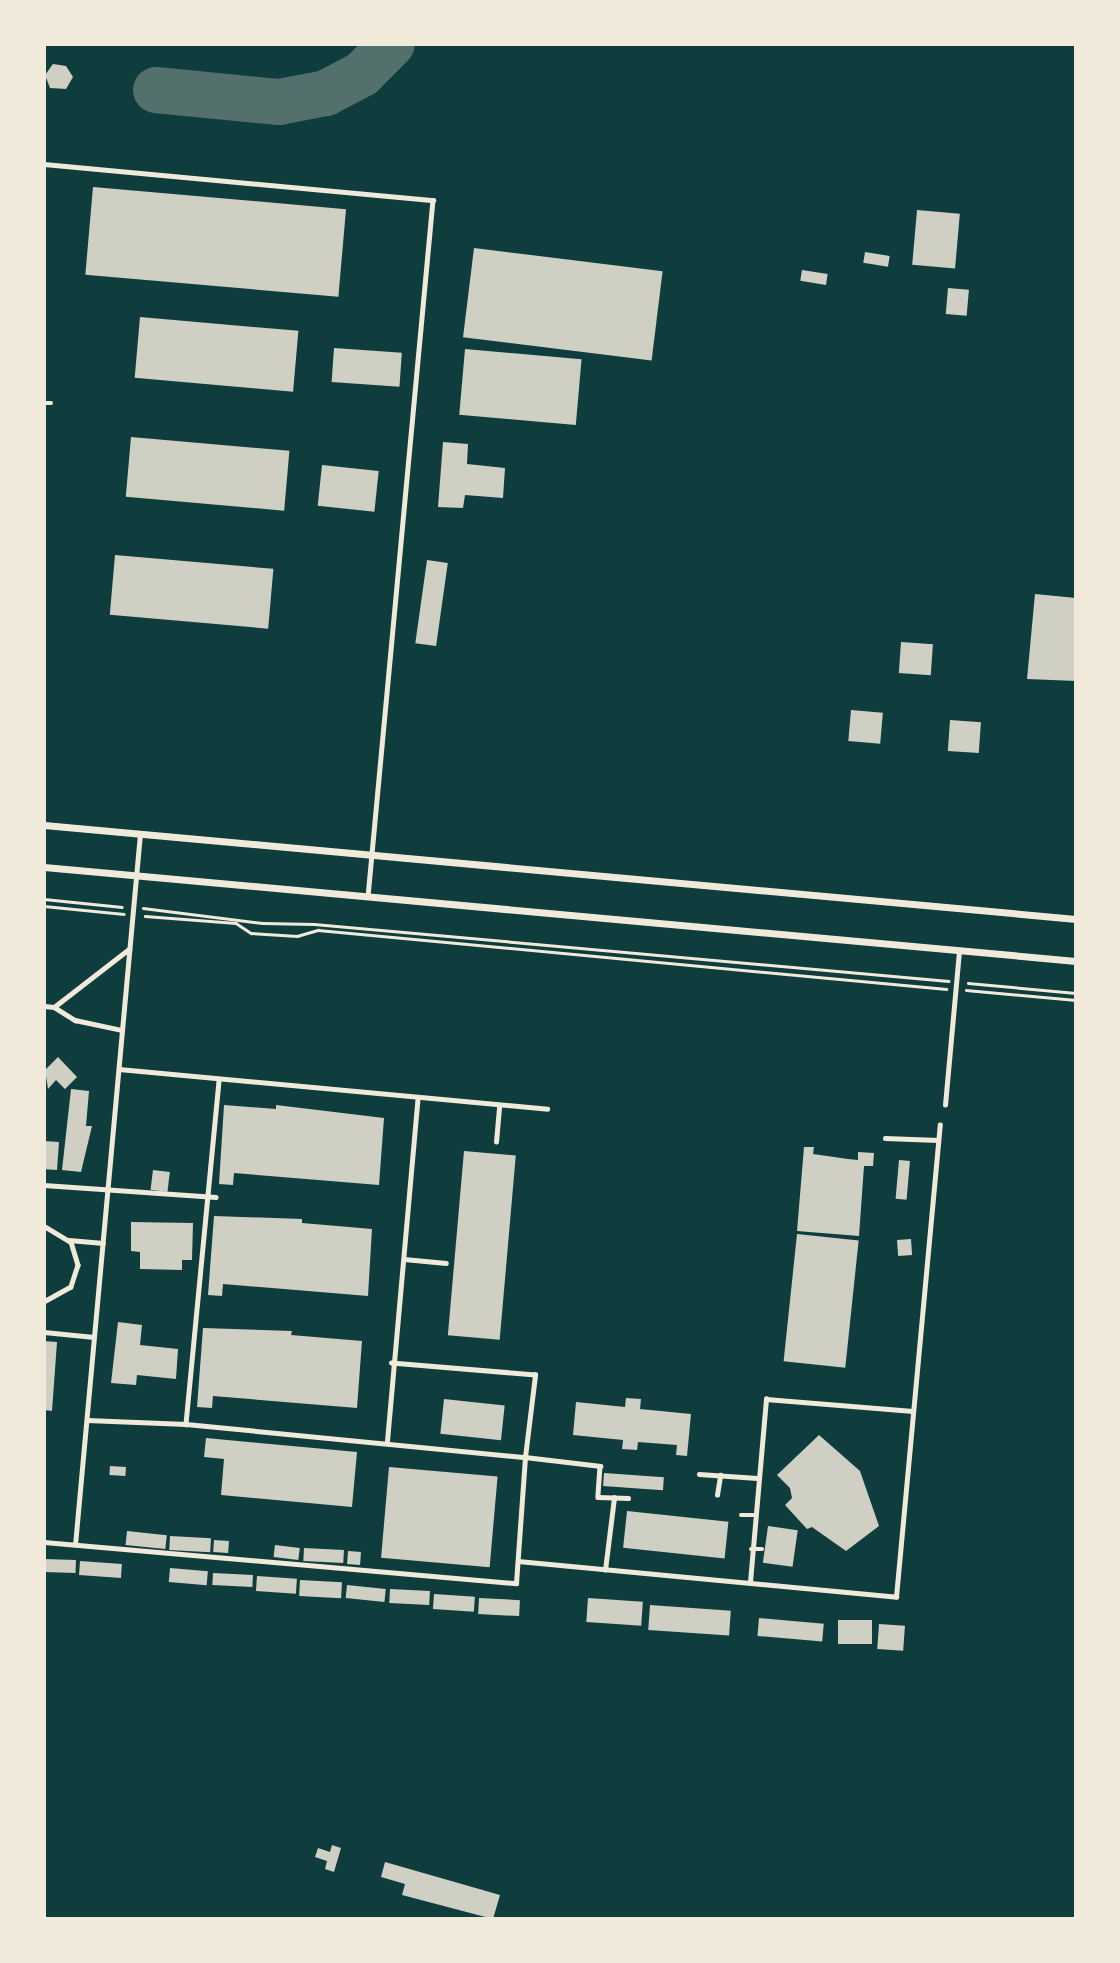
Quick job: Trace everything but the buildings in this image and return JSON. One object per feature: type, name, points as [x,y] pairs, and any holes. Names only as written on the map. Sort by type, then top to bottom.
[{"type":"street","points":[[44,825],[1076,919]]},
{"type":"street","points":[[44,867],[1076,961]]},
{"type":"lane","points":[[44,164],[433,200],[368,897]]},
{"type":"lane","points":[[44,402],[51,403]]},
{"type":"lane","points":[[75,1545],[141,834]]},
{"type":"lane","points":[[54,1007],[130,948]]},
{"type":"lane","points":[[944,1105],[959,950]]},
{"type":"lane","points":[[44,1006],[54,1007],[75,1020],[122,1030]]},
{"type":"lane","points":[[119,1069],[547,1109]]},
{"type":"lane","points":[[186,1424],[219,1080]]},
{"type":"lane","points":[[387,1441],[418,1097]]},
{"type":"lane","points":[[496,1142],[499,1105]]},
{"type":"lane","points":[[518,1561],[750,1582],[821,1593],[896,1597],[940,1125]]},
{"type":"lane","points":[[885,1138],[938,1140]]},
{"type":"lane","points":[[44,1185],[216,1197]]},
{"type":"lane","points":[[44,1226],[69,1240],[103,1242]]},
{"type":"lane","points":[[44,1302],[62,1295],[76,1276],[76,1253],[69,1240]]},
{"type":"lane","points":[[404,1259],[446,1263]]},
{"type":"lane","points":[[44,1332],[94,1336]]},
{"type":"lane","points":[[44,1542],[516,1583],[525,1457],[535,1376],[392,1363]]},
{"type":"lane","points":[[750,1582],[753,1515],[766,1399],[913,1411]]},
{"type":"lane","points":[[87,1420],[186,1424],[387,1441],[600,1466],[598,1497],[628,1499]]},
{"type":"lane","points":[[699,1474],[757,1478]]},
{"type":"lane","points":[[717,1495],[720,1475]]},
{"type":"lane","points":[[605,1570],[614,1498]]},
{"type":"lane","points":[[741,1515],[753,1515]]},
{"type":"lane","points":[[751,1549],[762,1549]]},
{"type":"path","points":[[44,900],[1076,993]]},
{"type":"path","points":[[44,906],[236,923],[251,933],[298,936],[318,930],[1076,1000]]},
{"type":"taxiway","points":[[156,90],[279,102],[326,93],[362,74],[392,44]]}]
